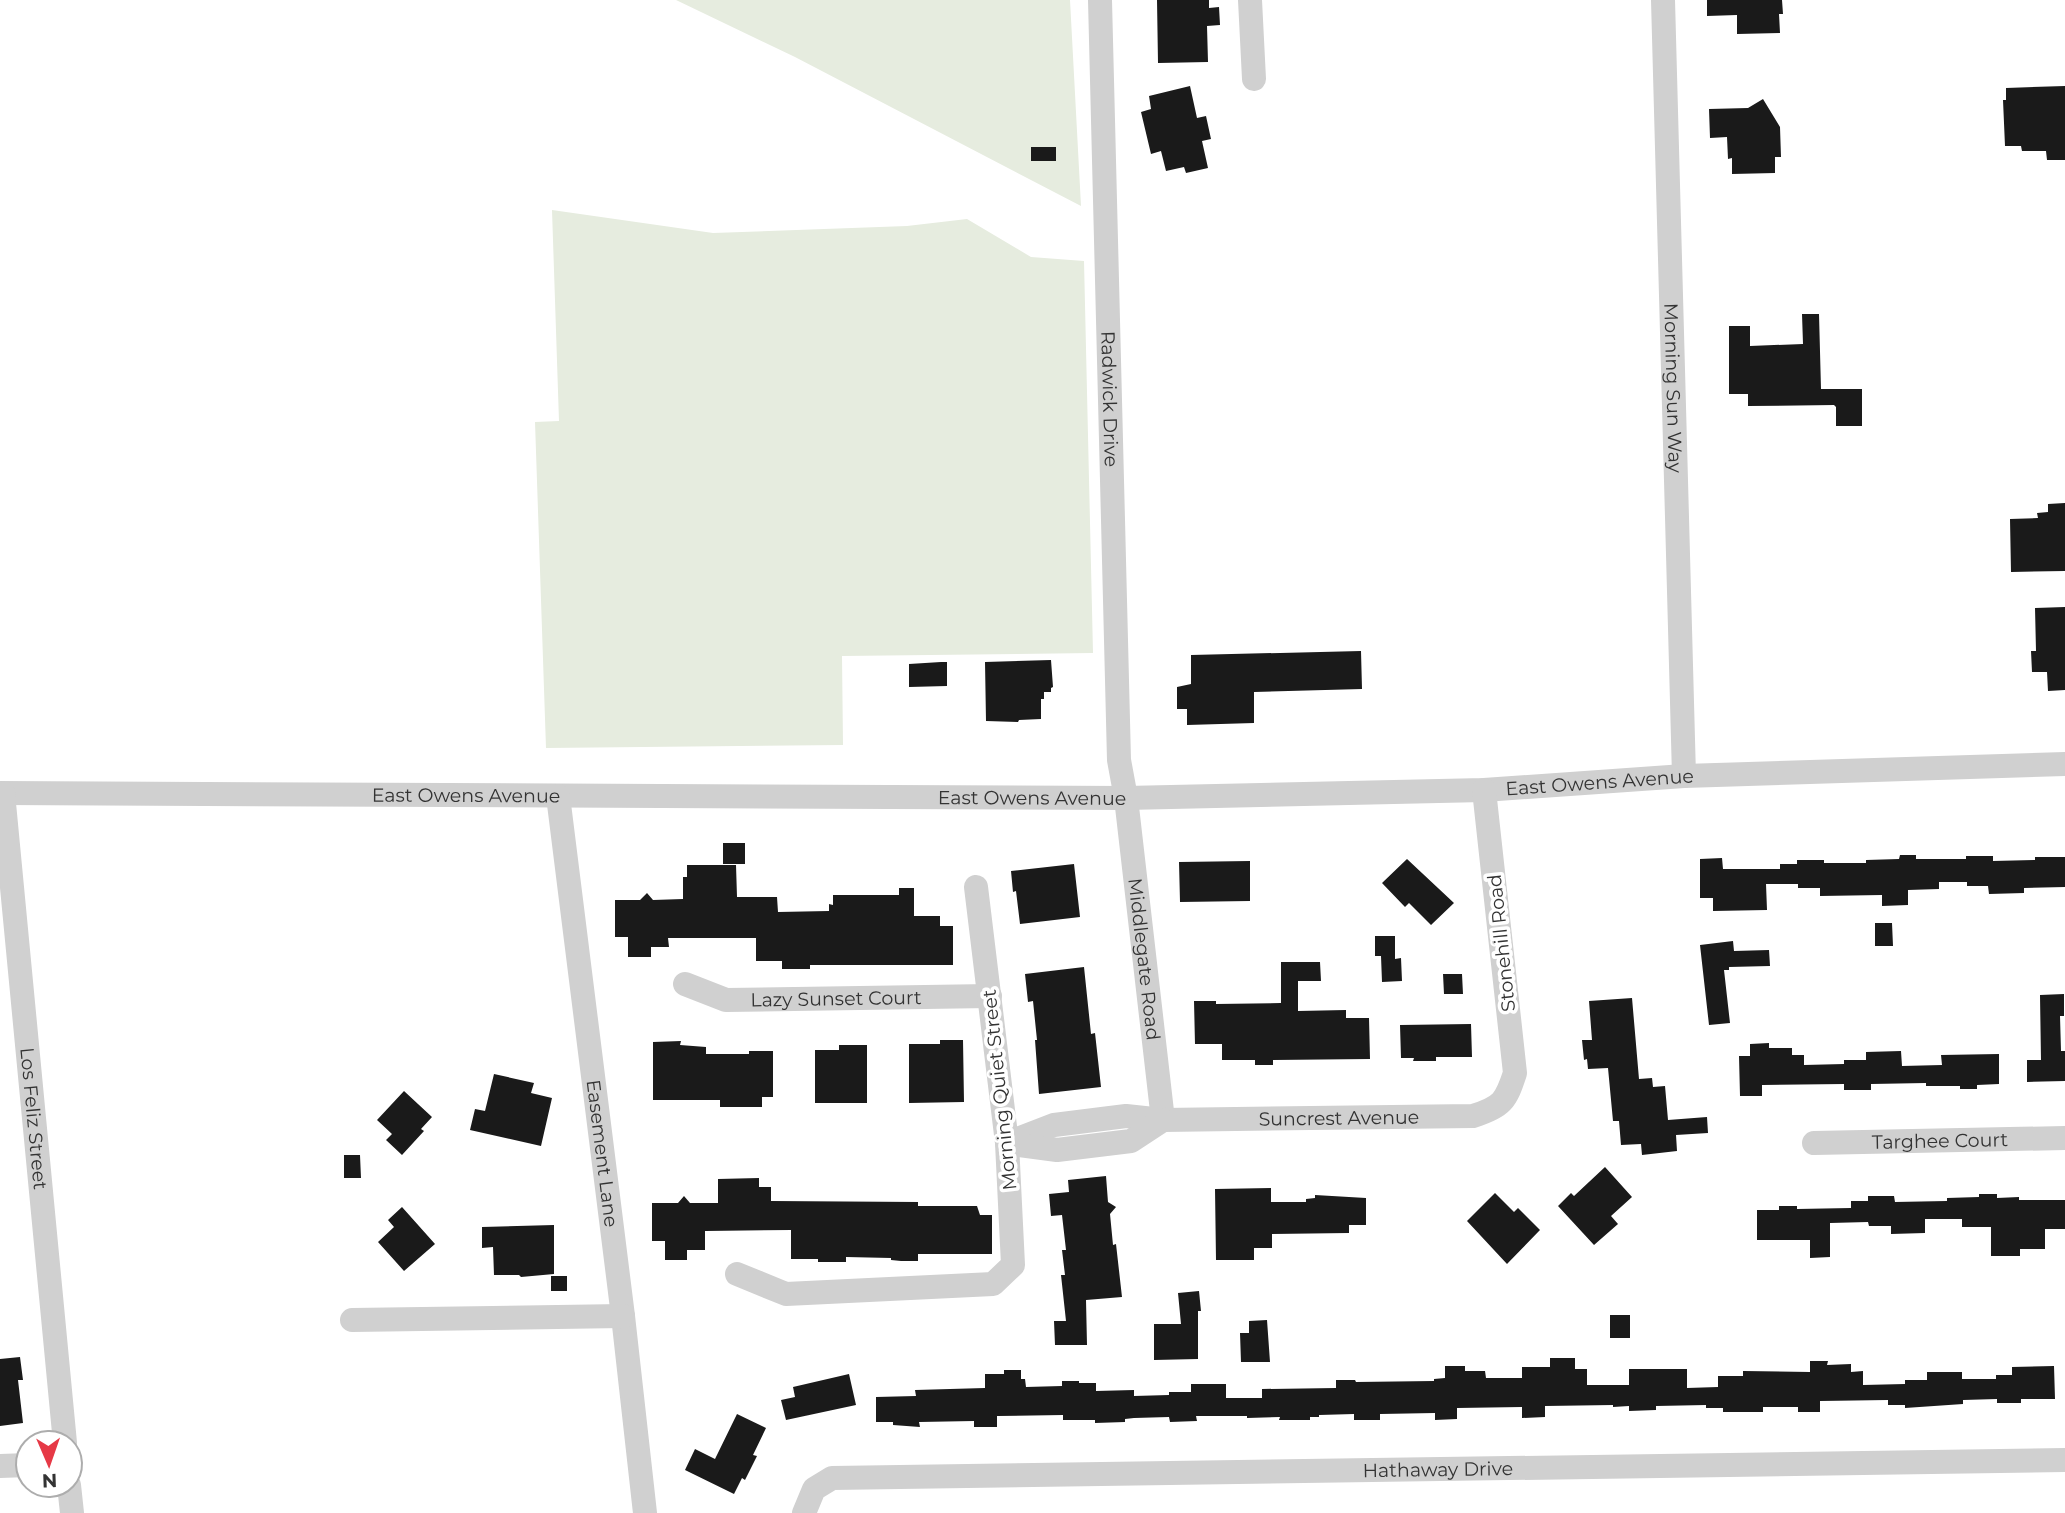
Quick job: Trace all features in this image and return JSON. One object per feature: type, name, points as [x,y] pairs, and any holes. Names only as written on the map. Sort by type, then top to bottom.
[{"type":"street","name":"Radwick Drive","points":[[1100,0],[1119,760],[1126,798]]},
{"type":"street","points":[[1250,0],[1254,79]]},
{"type":"street","name":"Morning Sun Way","points":[[1663,0],[1684,776]]},
{"type":"street","name":"East Owens Avenue","points":[[2,793],[1126,798],[1484,790],[1684,776],[2065,764]]},
{"type":"street","name":"Stonehill Road","points":[[1484,790],[1515,1073],[1508,1096]]},
{"type":"street","name":"Los Feliz Street","points":[[2,793],[64,1429]]},
{"type":"street","name":"Easement Lane","points":[[558,796],[645,1513]]},
{"type":"street","name":"Middlegate Road","points":[[1126,798],[1163,1120]]},
{"type":"street","name":"Morning Quiet Street","points":[[737,1274],[786,1294],[993,1284],[1013,1265],[1007,1143],[976,887]]},
{"type":"street","name":"Lazy Sunset Court","points":[[685,984],[726,1000],[990,996]]},
{"type":"street","name":"Suncrest Avenue","points":[[1007,1143],[1054,1125],[1126,1116],[1163,1120],[1473,1116],[1492,1110],[1508,1096]]},
{"type":"street","points":[[1007,1143],[1057,1150],[1131,1141],[1163,1120]]},
{"type":"street","points":[[1074,1123],[1077,1147]]},
{"type":"street","name":"Targhee Court","points":[[1814,1143],[2065,1138]]},
{"type":"street","points":[[352,1320],[623,1316]]},
{"type":"street","name":"Hathaway Drive","points":[[804,1513],[814,1489],[832,1478],[2065,1460]]},
{"type":"shaded area","points":[[676,0],[1070,0],[1081,206],[795,57]]},
{"type":"shaded area","points":[[552,210],[713,233],[907,226],[967,219],[1031,257],[1084,261],[1093,653],[842,656],[843,745],[546,748],[535,422],[559,421]]},
{"type":"building","points":[[1157,0],[1209,0],[1209,8],[1219,7],[1220,25],[1207,26],[1208,62],[1158,63]]},
{"type":"building","points":[[1707,0],[1782,0],[1783,14],[1779,14],[1780,33],[1737,34],[1737,15],[1707,16]]},
{"type":"building","points":[[1190,86],[1197,118],[1206,116],[1211,139],[1202,141],[1208,168],[1186,173],[1184,167],[1166,171],[1161,151],[1151,154],[1141,112],[1151,109],[1149,96]]},
{"type":"building","points":[[2065,86],[2065,160],[2047,160],[2046,151],[2022,151],[2021,146],[2005,146],[2003,100],[2006,100],[2006,88]]},
{"type":"building","points":[[1763,99],[1780,127],[1781,157],[1775,157],[1775,173],[1732,174],[1732,158],[1728,159],[1727,137],[1710,138],[1709,109],[1748,108]]},
{"type":"building","points":[[1031,147],[1056,147],[1056,161],[1031,161]]},
{"type":"building","points":[[1802,314],[1819,314],[1821,389],[1862,389],[1862,426],[1836,426],[1834,405],[1748,406],[1748,394],[1729,394],[1729,326],[1750,326],[1750,346],[1803,344]]},
{"type":"building","points":[[2065,503],[2065,571],[2011,572],[2010,519],[2038,518],[2037,513],[2048,512],[2048,504]]},
{"type":"building","points":[[2065,607],[2065,690],[2048,691],[2047,672],[2032,672],[2031,651],[2036,651],[2035,608]]},
{"type":"building","points":[[1361,651],[1362,689],[1254,692],[1254,723],[1187,725],[1187,709],[1177,709],[1177,687],[1191,684],[1191,655]]},
{"type":"building","points":[[1051,660],[1053,687],[1051,692],[1044,692],[1044,699],[1041,699],[1041,719],[1018,722],[986,721],[985,662]]},
{"type":"building","points":[[947,662],[947,686],[909,687],[909,664]]},
{"type":"building","points":[[723,843],[745,843],[745,864],[723,864]]},
{"type":"building","points":[[1900,855],[1916,855],[1916,859],[1993,856],[1993,861],[2065,857],[2065,887],[2024,888],[2024,893],[1989,894],[1988,886],[1967,886],[1967,882],[1939,882],[1939,889],[1908,890],[1908,905],[1882,906],[1882,895],[1820,896],[1820,888],[1798,888],[1798,884],[1766,884],[1767,910],[1713,911],[1713,898],[1700,898],[1700,859],[1722,858],[1723,869],[1780,869],[1780,864],[1797,864],[1797,860],[1866,863],[1866,860],[1899,859]]},
{"type":"building","points":[[1407,859],[1454,903],[1431,925],[1409,903],[1405,907],[1382,883]]},
{"type":"building","points":[[1250,861],[1250,901],[1180,902],[1179,862]]},
{"type":"building","points":[[1074,864],[1080,917],[1020,924],[1011,871]]},
{"type":"building","points":[[687,865],[736,865],[737,897],[777,897],[778,912],[829,911],[829,904],[833,905],[833,895],[899,895],[899,888],[914,888],[914,916],[940,916],[940,926],[953,926],[953,965],[810,965],[810,969],[782,969],[782,961],[756,961],[756,938],[668,938],[669,947],[651,947],[651,957],[628,957],[628,937],[615,937],[615,900],[640,900],[647,893],[653,900],[683,899],[683,877],[687,877]]},
{"type":"building","points":[[1875,923],[1892,923],[1893,946],[1875,946]]},
{"type":"building","points":[[1375,936],[1395,936],[1395,959],[1401,958],[1402,981],[1382,982],[1381,956],[1375,956]]},
{"type":"building","points":[[1733,941],[1734,951],[1769,950],[1770,966],[1729,967],[1729,970],[1724,970],[1730,1023],[1709,1025],[1700,945]]},
{"type":"building","points":[[1281,962],[1320,962],[1321,981],[1298,981],[1298,1011],[1346,1010],[1346,1018],[1369,1018],[1370,1059],[1273,1060],[1273,1065],[1255,1065],[1255,1060],[1222,1060],[1222,1044],[1195,1044],[1194,1001],[1216,1001],[1216,1004],[1281,1003]]},
{"type":"building","points":[[1084,967],[1091,1034],[1095,1033],[1101,1087],[1039,1094],[1033,1001],[1028,1002],[1025,974]]},
{"type":"building","points":[[1443,974],[1462,974],[1463,994],[1444,994]]},
{"type":"building","points":[[2064,994],[2064,1016],[2060,1016],[2061,1051],[2065,1051],[2065,1081],[2027,1082],[2027,1060],[2041,1060],[2040,995]]},
{"type":"building","points":[[1632,998],[1639,1079],[1652,1078],[1653,1087],[1665,1086],[1668,1120],[1707,1117],[1708,1133],[1676,1135],[1677,1151],[1642,1155],[1641,1144],[1621,1145],[1619,1121],[1613,1121],[1608,1068],[1588,1069],[1587,1059],[1584,1060],[1582,1040],[1592,1040],[1589,1001]]},
{"type":"building","points":[[1471,1024],[1472,1057],[1436,1057],[1436,1061],[1401,1058],[1400,1025]]},
{"type":"building","points":[[940,1040],[963,1040],[964,1102],[909,1103],[909,1044],[940,1044]]},
{"type":"building","points":[[681,1041],[680,1045],[706,1047],[706,1054],[773,1051],[773,1097],[762,1097],[762,1107],[720,1107],[720,1100],[653,1100],[653,1042]]},
{"type":"building","points":[[1769,1043],[1769,1048],[1792,1048],[1792,1055],[1804,1055],[1804,1065],[1844,1064],[1844,1060],[1866,1060],[1866,1052],[1901,1051],[1902,1066],[1942,1065],[1941,1055],[1999,1054],[1999,1084],[1977,1085],[1977,1089],[1960,1089],[1960,1086],[1926,1086],[1926,1083],[1871,1084],[1871,1090],[1844,1090],[1844,1084],[1762,1085],[1762,1096],[1740,1096],[1739,1056],[1750,1056],[1750,1044]]},
{"type":"building","points":[[839,1045],[867,1045],[867,1103],[815,1103],[815,1050],[839,1050]]},
{"type":"building","points":[[494,1074],[534,1083],[531,1093],[552,1098],[541,1146],[470,1130],[475,1109],[485,1111]]},
{"type":"building","points":[[404,1091],[432,1117],[421,1129],[424,1131],[402,1155],[386,1140],[392,1134],[377,1120]]},
{"type":"building","points":[[344,1155],[360,1155],[361,1178],[344,1178]]},
{"type":"building","points":[[1605,1167],[1632,1197],[1611,1216],[1618,1224],[1594,1245],[1558,1206],[1571,1193],[1574,1196]]},
{"type":"building","points":[[1106,1176],[1108,1202],[1116,1207],[1110,1214],[1122,1297],[1086,1300],[1087,1345],[1055,1345],[1054,1321],[1066,1321],[1061,1275],[1065,1275],[1062,1250],[1066,1250],[1062,1215],[1051,1216],[1049,1194],[1069,1192],[1068,1180]]},
{"type":"building","points":[[759,1178],[759,1187],[771,1187],[771,1201],[918,1202],[918,1206],[977,1206],[980,1215],[992,1215],[992,1254],[918,1254],[918,1261],[846,1257],[846,1262],[818,1262],[818,1259],[791,1259],[791,1230],[705,1231],[705,1250],[687,1250],[687,1260],[665,1260],[665,1241],[652,1241],[652,1203],[678,1203],[684,1196],[690,1203],[718,1203],[718,1179]]},
{"type":"building","points":[[1271,1188],[1271,1202],[1306,1202],[1306,1199],[1315,1198],[1315,1195],[1366,1198],[1366,1225],[1349,1225],[1349,1233],[1272,1234],[1272,1248],[1254,1248],[1254,1260],[1216,1260],[1215,1189]]},
{"type":"building","points":[[1495,1193],[1514,1212],[1518,1208],[1540,1230],[1507,1264],[1467,1221]]},
{"type":"building","points":[[1979,1194],[1997,1194],[1997,1198],[2019,1197],[2019,1200],[2065,1200],[2065,1229],[2045,1229],[2045,1249],[2020,1249],[2020,1256],[1991,1256],[1991,1227],[1962,1227],[1962,1219],[1925,1219],[1925,1233],[1891,1234],[1891,1226],[1869,1226],[1868,1222],[1830,1223],[1830,1257],[1810,1258],[1810,1240],[1757,1240],[1757,1210],[1779,1210],[1779,1206],[1797,1206],[1797,1209],[1851,1208],[1851,1201],[1868,1201],[1868,1196],[1894,1196],[1895,1202],[1947,1201],[1947,1198],[1979,1197]]},
{"type":"building","points":[[402,1207],[435,1244],[404,1271],[378,1242],[394,1227],[388,1220]]},
{"type":"building","points":[[554,1225],[554,1274],[521,1277],[494,1275],[493,1247],[482,1248],[482,1227]]},
{"type":"building","points":[[551,1276],[567,1276],[567,1291],[551,1291]]},
{"type":"building","points":[[1199,1291],[1201,1311],[1198,1311],[1198,1359],[1154,1360],[1154,1324],[1181,1324],[1178,1293]]},
{"type":"building","points":[[1610,1315],[1630,1315],[1630,1338],[1610,1338]]},
{"type":"building","points":[[1267,1320],[1270,1362],[1241,1362],[1240,1333],[1249,1333],[1249,1321]]},
{"type":"building","points":[[20,1357],[23,1380],[18,1380],[23,1423],[0,1426],[0,1359]]},
{"type":"building","points":[[1550,1358],[1575,1358],[1575,1369],[1587,1369],[1587,1385],[1629,1385],[1629,1369],[1687,1369],[1687,1388],[1718,1387],[1718,1376],[1743,1376],[1743,1371],[1810,1372],[1810,1361],[1828,1361],[1827,1365],[1851,1364],[1851,1372],[1863,1371],[1863,1385],[1905,1384],[1905,1380],[1927,1380],[1927,1372],[1962,1372],[1962,1379],[1996,1379],[1996,1375],[2012,1375],[2012,1367],[2054,1366],[2055,1399],[2021,1399],[2021,1403],[1997,1403],[1997,1399],[1963,1400],[1963,1404],[1905,1408],[1905,1405],[1888,1405],[1888,1400],[1820,1401],[1820,1412],[1798,1412],[1798,1407],[1763,1407],[1763,1412],[1723,1412],[1723,1408],[1706,1408],[1706,1405],[1656,1406],[1656,1410],[1629,1411],[1629,1406],[1613,1405],[1545,1406],[1545,1417],[1522,1418],[1522,1407],[1457,1408],[1457,1419],[1435,1420],[1435,1413],[1380,1414],[1380,1420],[1354,1420],[1354,1414],[1319,1415],[1310,1417],[1310,1420],[1196,1416],[1197,1421],[1170,1422],[1169,1417],[1095,1423],[1095,1420],[1063,1420],[1063,1415],[997,1416],[997,1427],[974,1427],[974,1421],[919,1422],[920,1427],[876,1422],[876,1397],[916,1396],[915,1390],[985,1388],[985,1374],[1004,1374],[1004,1370],[1021,1370],[1021,1379],[1025,1379],[1026,1387],[1062,1386],[1062,1381],[1079,1381],[1096,1383],[1096,1391],[1134,1390],[1134,1396],[1191,1392],[1191,1384],[1226,1384],[1226,1398],[1262,1398],[1262,1389],[1336,1388],[1336,1380],[1434,1381],[1445,1378],[1445,1366],[1465,1366],[1465,1371],[1485,1371],[1486,1378],[1522,1378],[1522,1367],[1550,1367]]},
{"type":"building","points":[[849,1374],[856,1405],[786,1420],[781,1400],[795,1397],[793,1387]]},
{"type":"building","points":[[737,1414],[766,1428],[753,1455],[757,1456],[745,1480],[742,1478],[734,1494],[685,1470],[695,1449],[715,1459]]}]
